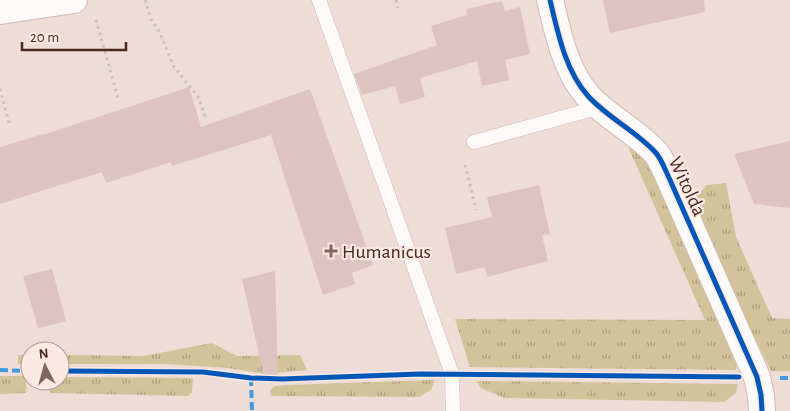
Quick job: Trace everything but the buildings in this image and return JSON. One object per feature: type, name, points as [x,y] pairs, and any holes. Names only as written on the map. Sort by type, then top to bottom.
[{"type":"street","points":[[0,11],[74,0]]},
{"type":"street","name":"Witolda","points":[[550,0],[559,37],[571,70],[587,94],[657,154],[662,163],[757,377],[762,411]]},
{"type":"lane","points":[[319,0],[452,374],[453,411]]},
{"type":"lane","points":[[474,142],[600,107]]},
{"type":"path","points":[[145,0],[151,19],[160,31],[174,67],[199,98],[205,117]]},
{"type":"path","points":[[396,0],[398,8]]},
{"type":"path","points":[[96,18],[118,98]]},
{"type":"path","points":[[0,89],[10,126]]},
{"type":"path","points":[[463,156],[476,210]]},
{"type":"green space","points":[[626,142],[637,149],[649,164],[737,364],[736,370],[470,367],[455,319],[705,320]]},
{"type":"green space","points":[[726,183],[736,237],[772,318],[790,319],[790,371],[771,371],[694,215],[698,211],[696,196],[707,185]]},
{"type":"green space","points":[[212,343],[237,356],[300,355],[307,370],[265,374],[228,368],[167,364],[70,364],[70,355],[144,356]]},
{"type":"green space","points":[[18,355],[20,355],[20,364],[18,364]]},
{"type":"green space","points":[[0,376],[20,376],[20,391],[26,391],[26,393],[0,394]]},
{"type":"green space","points":[[70,377],[193,378],[192,392],[188,396],[51,393],[50,391],[70,391]]},
{"type":"green space","points":[[435,380],[431,390],[419,397],[271,396],[270,390],[275,386],[288,385]]},
{"type":"green space","points":[[476,381],[738,384],[736,393],[724,402],[504,398],[481,388]]},
{"type":"marked path","points":[[0,370],[20,371]]},
{"type":"marked path","points":[[251,378],[252,411]]},
{"type":"marked path","points":[[780,378],[790,378]]},
{"type":"cycle path","points":[[550,0],[563,51],[580,86],[604,111],[648,145],[662,163],[757,377],[762,411]]},
{"type":"cycle path","points":[[70,371],[203,372],[251,378],[282,379],[420,374],[739,377]]},
{"type":"place","name":"Humanicus","points":[[331,251]]}]
